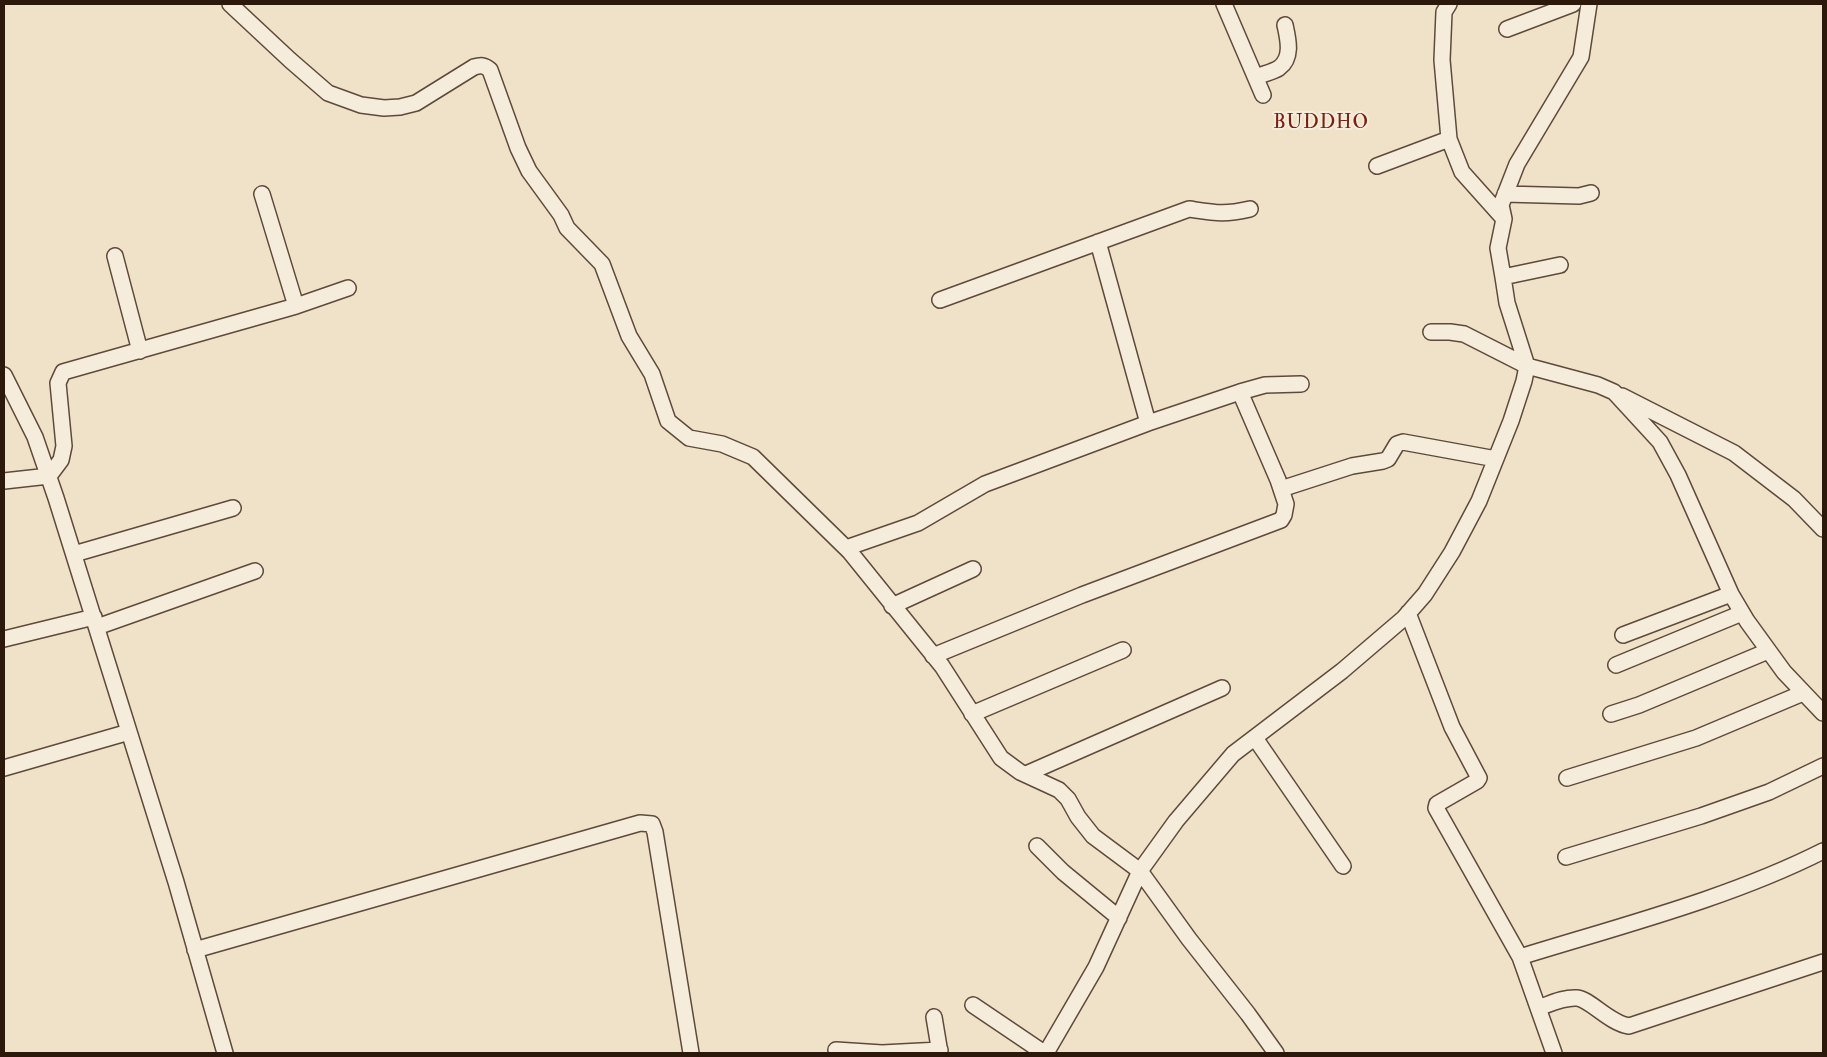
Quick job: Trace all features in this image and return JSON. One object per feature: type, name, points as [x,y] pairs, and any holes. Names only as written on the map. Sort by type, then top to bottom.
[{"type":"street","points":[[230,4],[328,93],[361,105],[384,108],[416,103],[474,67],[480,65],[490,70],[518,148],[530,171],[561,216],[567,228],[602,264],[629,336],[652,374],[668,421],[690,438],[722,444],[754,457],[846,548],[934,656],[1001,758],[1012,767],[1059,790],[1068,799],[1078,817],[1093,836],[1140,871],[1276,1053]]},
{"type":"street","points":[[1224,4],[1263,95]]},
{"type":"street","points":[[1449,4],[1444,12],[1442,60],[1449,139],[1462,172],[1504,219]]},
{"type":"street","points":[[1507,29],[1573,4]]},
{"type":"street","points":[[972,1005],[1045,1053],[1096,967],[1140,871],[1176,821],[1233,754],[1342,671],[1408,613],[1425,594],[1452,552],[1479,501],[1496,459],[1524,381],[1527,366],[1507,303],[1498,248],[1504,219],[1502,205],[1517,164],[1581,57],[1589,4]]},
{"type":"street","points":[[1256,77],[1280,67],[1288,56],[1289,43],[1285,25]]},
{"type":"street","points":[[1376,166],[1449,139]]},
{"type":"street","points":[[1505,194],[1579,196],[1591,193]]},
{"type":"street","points":[[262,194],[296,306]]},
{"type":"street","points":[[940,300],[1189,209],[1217,214],[1231,214],[1250,209]]},
{"type":"street","points":[[1098,242],[1148,423]]},
{"type":"street","points":[[115,256],[140,351]]},
{"type":"street","points":[[1503,277],[1560,266]]},
{"type":"street","points":[[4,480],[49,476],[61,460],[64,446],[58,383],[63,372],[296,306],[348,288]]},
{"type":"street","points":[[1431,332],[1464,334],[1527,366],[1598,385],[1734,452],[1794,498],[1823,529]]},
{"type":"street","points":[[4,375],[35,436],[49,476],[176,882],[225,1053]]},
{"type":"street","points":[[846,548],[918,523],[985,484],[1148,423],[1265,385],[1301,384]]},
{"type":"street","points":[[934,656],[1082,595],[1281,520],[1286,504],[1240,392]]},
{"type":"street","points":[[1614,392],[1660,442],[1678,475],[1731,594],[1742,613],[1768,651],[1803,693],[1823,713]]},
{"type":"street","points":[[1281,489],[1352,466],[1383,461],[1388,458],[1397,444],[1402,442],[1496,459]]},
{"type":"street","points":[[74,554],[233,508]]},
{"type":"street","points":[[892,606],[973,569]]},
{"type":"street","points":[[4,639],[96,622],[255,570]]},
{"type":"street","points":[[1623,635],[1731,594]]},
{"type":"street","points":[[1408,613],[1452,727],[1479,778],[1438,804],[1436,808],[1520,957],[1554,1053]]},
{"type":"street","points":[[1616,665],[1742,613]]},
{"type":"street","points":[[972,714],[1122,650]]},
{"type":"street","points":[[1611,714],[1639,705],[1768,651]]},
{"type":"street","points":[[1026,774],[1222,688]]},
{"type":"street","points":[[1567,778],[1696,738],[1803,693]]},
{"type":"street","points":[[4,768],[129,732]]},
{"type":"street","points":[[1255,738],[1343,866]]},
{"type":"street","points":[[1566,857],[1701,816],[1768,792],[1823,766]]},
{"type":"street","points":[[195,950],[640,823],[652,824],[655,832],[692,1053]]},
{"type":"street","points":[[1037,846],[1063,872],[1119,918]]},
{"type":"street","points":[[1520,957],[1751,883],[1823,851]]},
{"type":"street","points":[[1538,1008],[1559,1000],[1578,998],[1620,1025],[1629,1026],[1823,962]]},
{"type":"street","points":[[836,1050],[882,1053],[940,1052],[934,1017]]},
{"type":"district","name":"BUDDHO","points":[[1321,124]]}]
